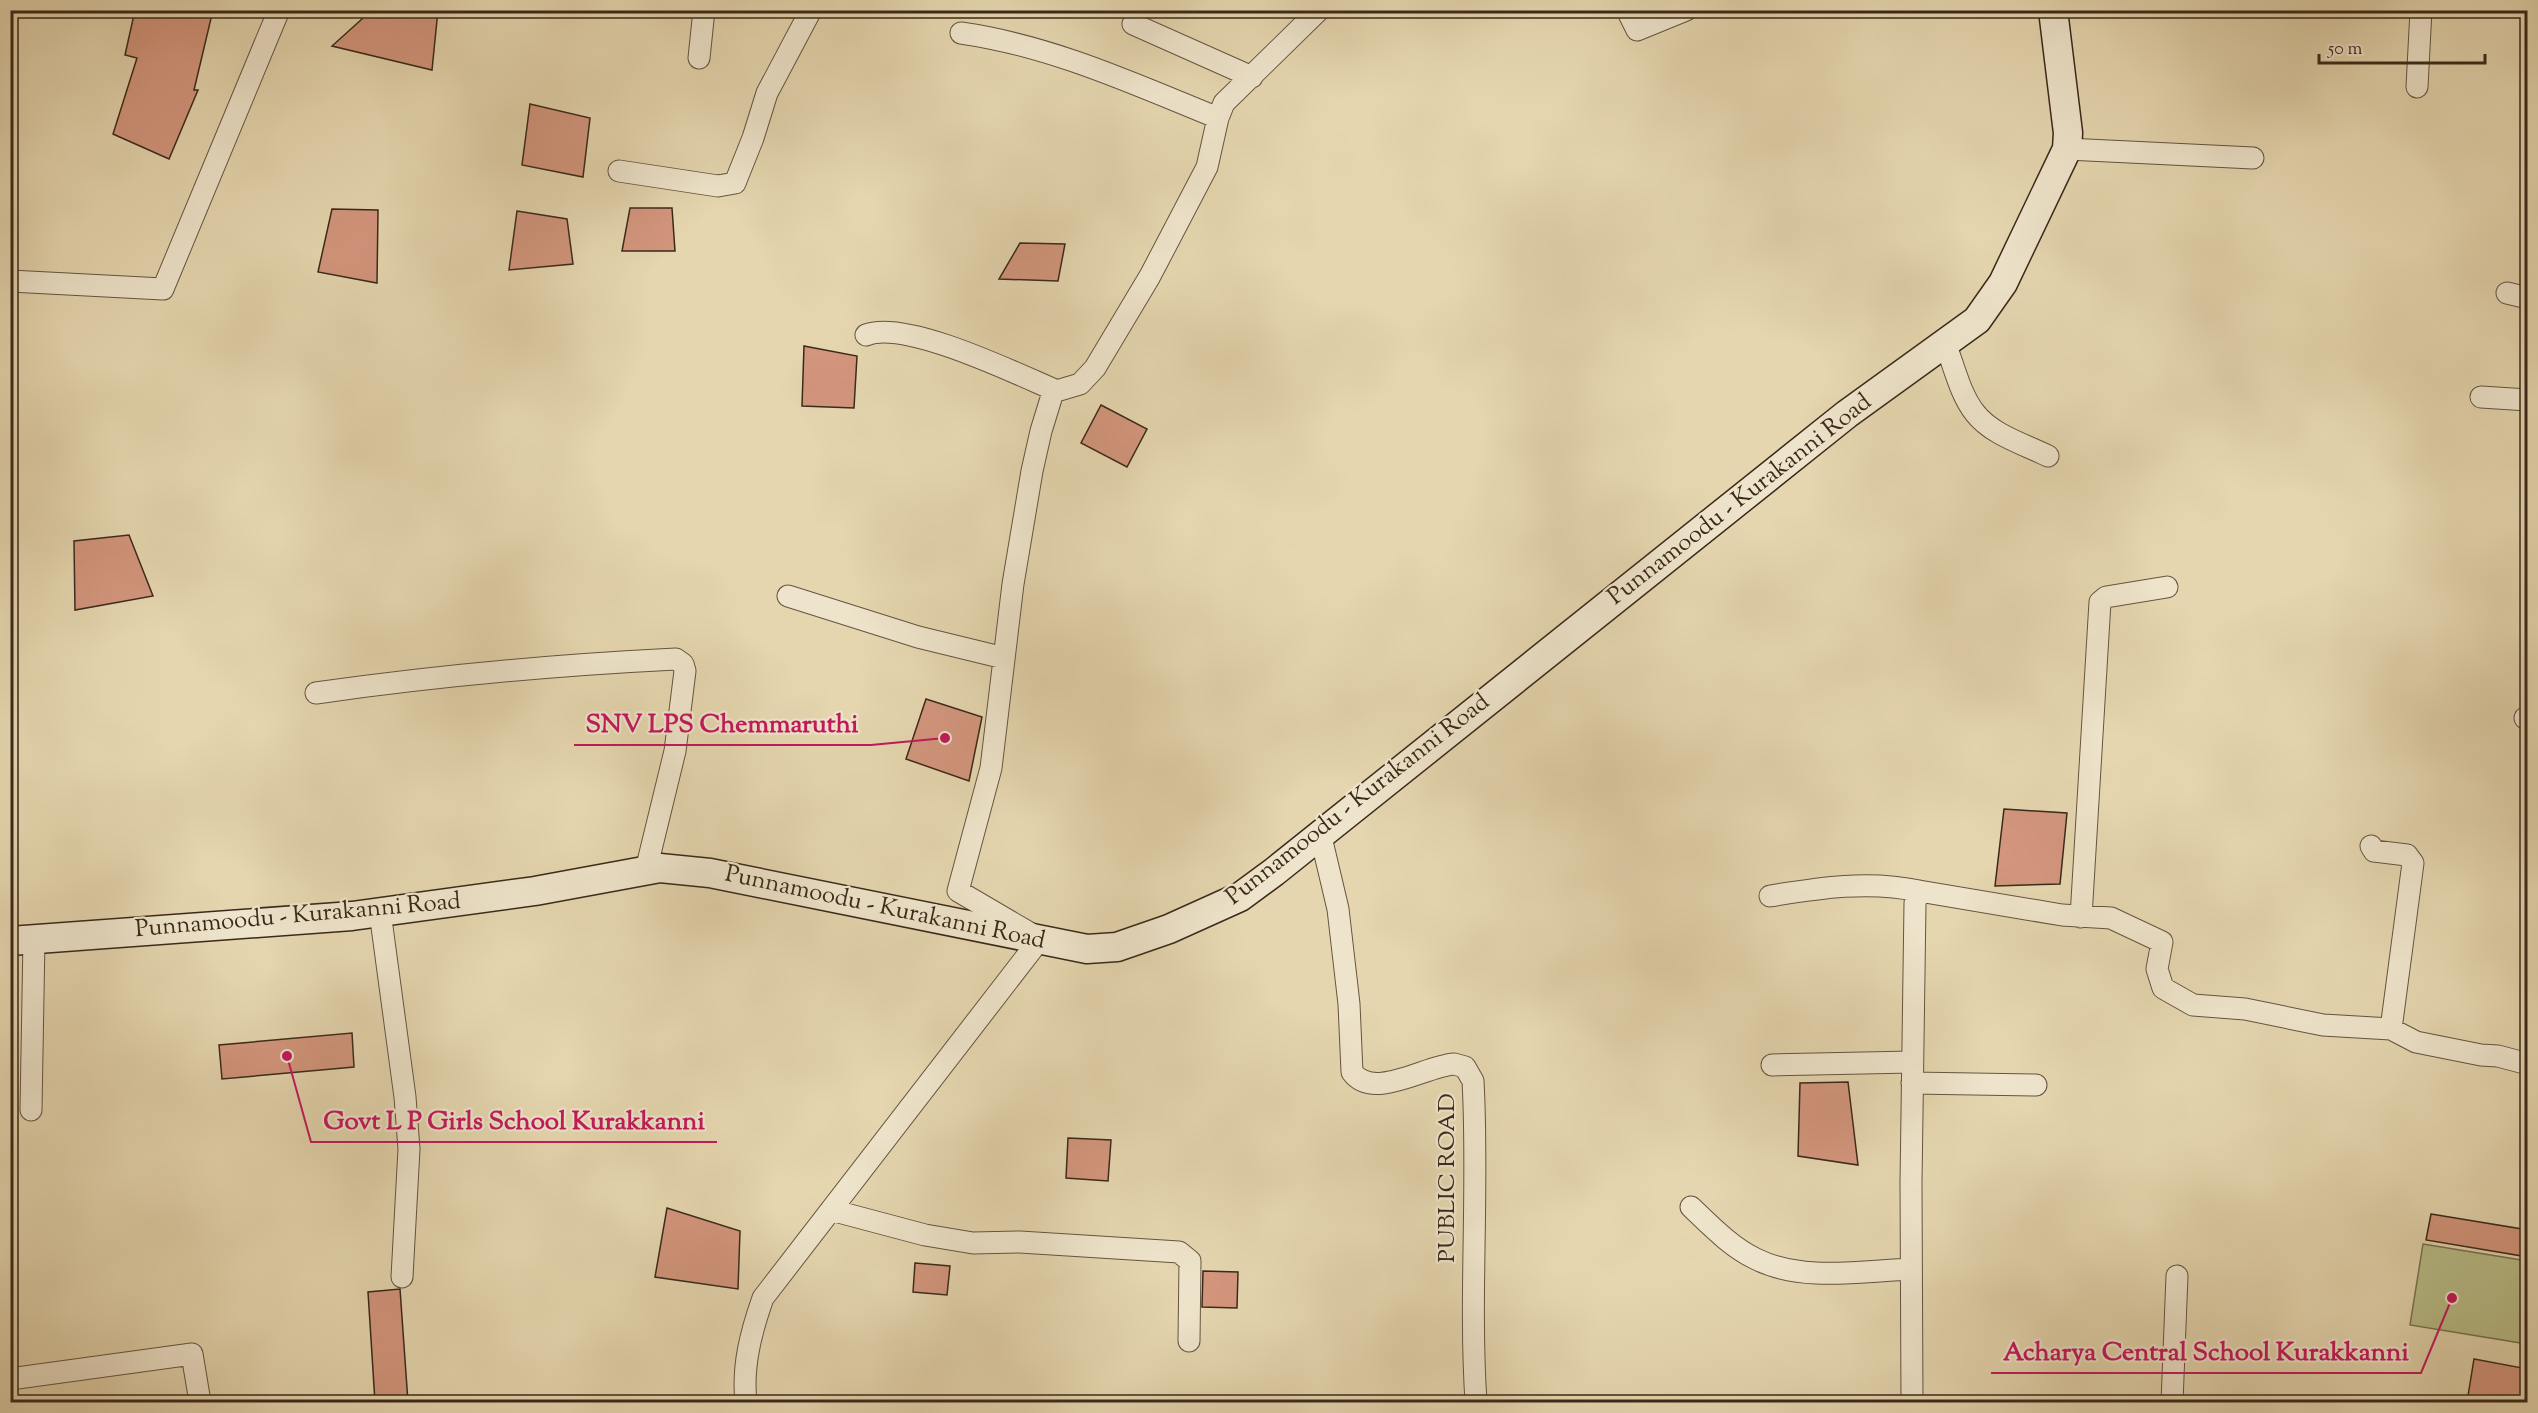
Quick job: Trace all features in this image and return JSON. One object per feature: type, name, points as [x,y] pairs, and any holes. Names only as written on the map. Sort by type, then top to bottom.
[{"type":"main road","name":"Punnamoodu - Kurakanni Road","points":[[22,940],[352,916],[535,891],[660,868],[710,873],[1076,948],[1117,947],[1169,929],[1240,897],[1847,414],[1977,320],[2004,283],[2067,149],[2068,134],[2053,10]]},
{"type":"street","points":[[10,282],[163,289],[279,10]]},
{"type":"street","points":[[699,58],[704,10]]},
{"type":"street","points":[[619,171],[718,186],[735,183],[750,148],[767,93],[811,10]]},
{"type":"street","points":[[746,1402],[744,1388],[750,1337],[763,1298],[1040,939],[958,891],[992,768],[1013,584],[1032,471],[1053,392],[1080,384],[1095,368],[1150,276],[1207,167],[1218,118],[1224,103],[1319,10]]},
{"type":"street","points":[[1627,10],[1637,30],[1686,10]]},
{"type":"street","points":[[2417,87],[2421,10]]},
{"type":"street","points":[[1133,24],[1252,77]]},
{"type":"street","points":[[961,33],[1002,39],[1043,49],[1218,118]]},
{"type":"street","points":[[2067,149],[2253,158]]},
{"type":"street","points":[[866,334],[883,331],[960,349],[1057,391]]},
{"type":"street","points":[[1945,343],[1966,399],[1975,414],[1999,433],[2048,456]]},
{"type":"street","points":[[2481,397],[2528,400]]},
{"type":"street","points":[[2081,916],[2100,602],[2106,597],[2167,587]]},
{"type":"street","points":[[788,596],[918,636],[1004,658]]},
{"type":"street","points":[[316,693],[409,680],[566,664],[676,659],[683,664],[685,671],[675,751],[646,870]]},
{"type":"street","name":"PUBLIC ROAD","points":[[1320,833],[1338,909],[1350,1023],[1351,1066],[1354,1075],[1365,1083],[1379,1085],[1454,1064],[1465,1067],[1473,1081],[1475,1212],[1473,1333],[1476,1402]]},
{"type":"street","points":[[2371,846],[2374,850],[2407,855],[2413,863],[2391,1029]]},
{"type":"street","points":[[1770,896],[1830,886],[1895,886],[2062,915],[2111,918],[2162,942],[2157,969],[2163,988],[2193,1005],[2245,1009],[2324,1025],[2391,1029],[2416,1042],[2481,1055],[2498,1056],[2528,1064]]},
{"type":"street","points":[[1912,1402],[1912,1072],[1915,903],[1919,891]]},
{"type":"street","points":[[380,912],[405,1097],[409,1149],[402,1277]]},
{"type":"street","points":[[22,940],[31,1110]]},
{"type":"street","points":[[1772,1065],[1912,1072],[2036,1085]]},
{"type":"street","points":[[1691,1208],[1722,1236],[1755,1259],[1784,1270],[1809,1273],[1911,1269]]},
{"type":"street","points":[[831,1210],[925,1235],[973,1243],[1020,1242],[1179,1252],[1190,1261],[1189,1341]]},
{"type":"street","points":[[2172,1402],[2177,1276]]},
{"type":"street","points":[[10,1379],[192,1354],[200,1402]]},
{"type":"green space","points":[[2423,1244],[2527,1261],[2527,1344],[2410,1325]]},
{"type":"building","points":[[135,10],[213,10],[194,90],[198,90],[169,159],[113,134],[137,58],[125,55]]},
{"type":"building","points":[[372,10],[438,10],[432,70],[332,46]]},
{"type":"building","points":[[530,104],[590,118],[583,177],[522,165]]},
{"type":"building","points":[[630,208],[672,208],[675,251],[622,251]]},
{"type":"building","points":[[332,209],[378,210],[377,283],[318,272]]},
{"type":"building","points":[[517,211],[567,219],[573,264],[509,270]]},
{"type":"building","points":[[1020,243],[1065,244],[1058,281],[999,279]]},
{"type":"building","points":[[804,346],[857,356],[854,408],[802,406]]},
{"type":"building","points":[[1101,405],[1147,429],[1127,467],[1081,443]]},
{"type":"building","points":[[129,535],[153,596],[75,610],[74,541]]},
{"type":"building","points":[[926,699],[982,717],[969,781],[906,759]]},
{"type":"building","points":[[2004,809],[2067,813],[2060,884],[1995,886]]},
{"type":"building","points":[[352,1033],[354,1067],[222,1079],[219,1045]]},
{"type":"building","points":[[1848,1082],[1858,1165],[1798,1156],[1800,1083]]},
{"type":"building","points":[[1068,1138],[1111,1140],[1108,1181],[1066,1178]]},
{"type":"building","points":[[667,1208],[740,1231],[738,1289],[655,1277]]},
{"type":"building","points":[[2431,1214],[2528,1230],[2528,1257],[2426,1240]]},
{"type":"building","points":[[915,1263],[950,1266],[947,1295],[913,1292]]},
{"type":"building","points":[[1203,1271],[1238,1272],[1237,1308],[1202,1307]]},
{"type":"building","points":[[400,1289],[408,1402],[375,1402],[368,1292]]},
{"type":"building","points":[[2474,1359],[2528,1369],[2528,1402],[2467,1402]]},
{"type":"place","name":"SNV LPS Chemmaruthi","points":[[945,738]]},
{"type":"place","name":"Govt L P Girls School Kurakkanni","points":[[287,1056]]},
{"type":"place","name":"Acharya Central School Kurakkanni","points":[[2452,1298]]}]
